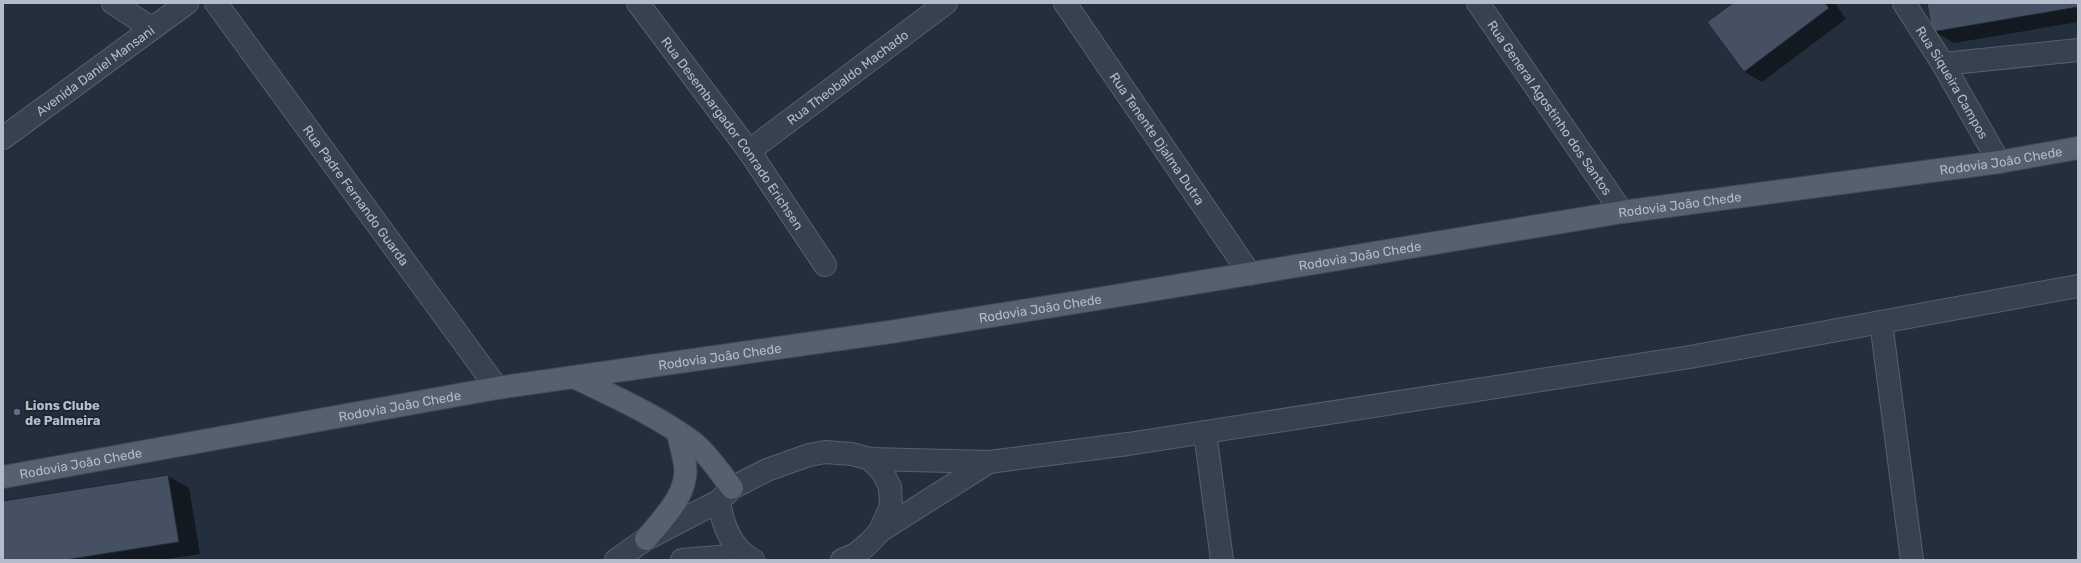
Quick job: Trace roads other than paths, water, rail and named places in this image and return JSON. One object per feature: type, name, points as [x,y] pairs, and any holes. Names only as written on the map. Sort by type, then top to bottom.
[{"type":"main road","name":"Rodovia João Chede","points":[[3,477],[497,388],[890,332],[1622,212],[1999,162],[2078,148]]},
{"type":"main road","points":[[574,377],[642,410],[667,424],[694,443],[704,452],[725,495]]},
{"type":"main road","points":[[646,539],[679,498],[684,479],[685,464],[678,433]]},
{"type":"street","points":[[113,3],[151,28]]},
{"type":"street","name":"Avenida Daniel Mansani","points":[[3,138],[187,3]]},
{"type":"street","name":"Rua Padre Fernando Guarda","points":[[216,3],[497,388]]},
{"type":"street","name":"Rua Desembargador Conrado Erichsen","points":[[638,3],[749,151],[825,265]]},
{"type":"street","name":"Rua Theobaldo Machado","points":[[749,151],[946,3]]},
{"type":"street","name":"Rua Tenente Djalma Dutra","points":[[1065,3],[1250,274]]},
{"type":"street","name":"Rua General Agostinho dos Santos","points":[[1478,3],[1622,212]]},
{"type":"street","name":"Rua Siqueira Campos","points":[[1904,3],[1943,64],[1999,162]]},
{"type":"street","points":[[1943,64],[2078,50]]},
{"type":"street","points":[[616,560],[646,539],[767,470],[809,455],[825,452],[852,454],[870,459],[989,462],[1205,432],[1690,357],[2078,286]]},
{"type":"street","points":[[1881,322],[1912,560]]},
{"type":"street","points":[[1205,432],[1222,560]]},
{"type":"street","points":[[870,459],[882,472],[890,487],[891,506],[880,531]]},
{"type":"street","points":[[842,560],[856,554],[880,531],[989,462]]},
{"type":"street","points":[[725,495],[721,514],[726,529],[748,558]]},
{"type":"street","points":[[682,560],[748,558]]},
{"type":"place","name":"Lions Clube de Palmeira","points":[[17,412]]}]
